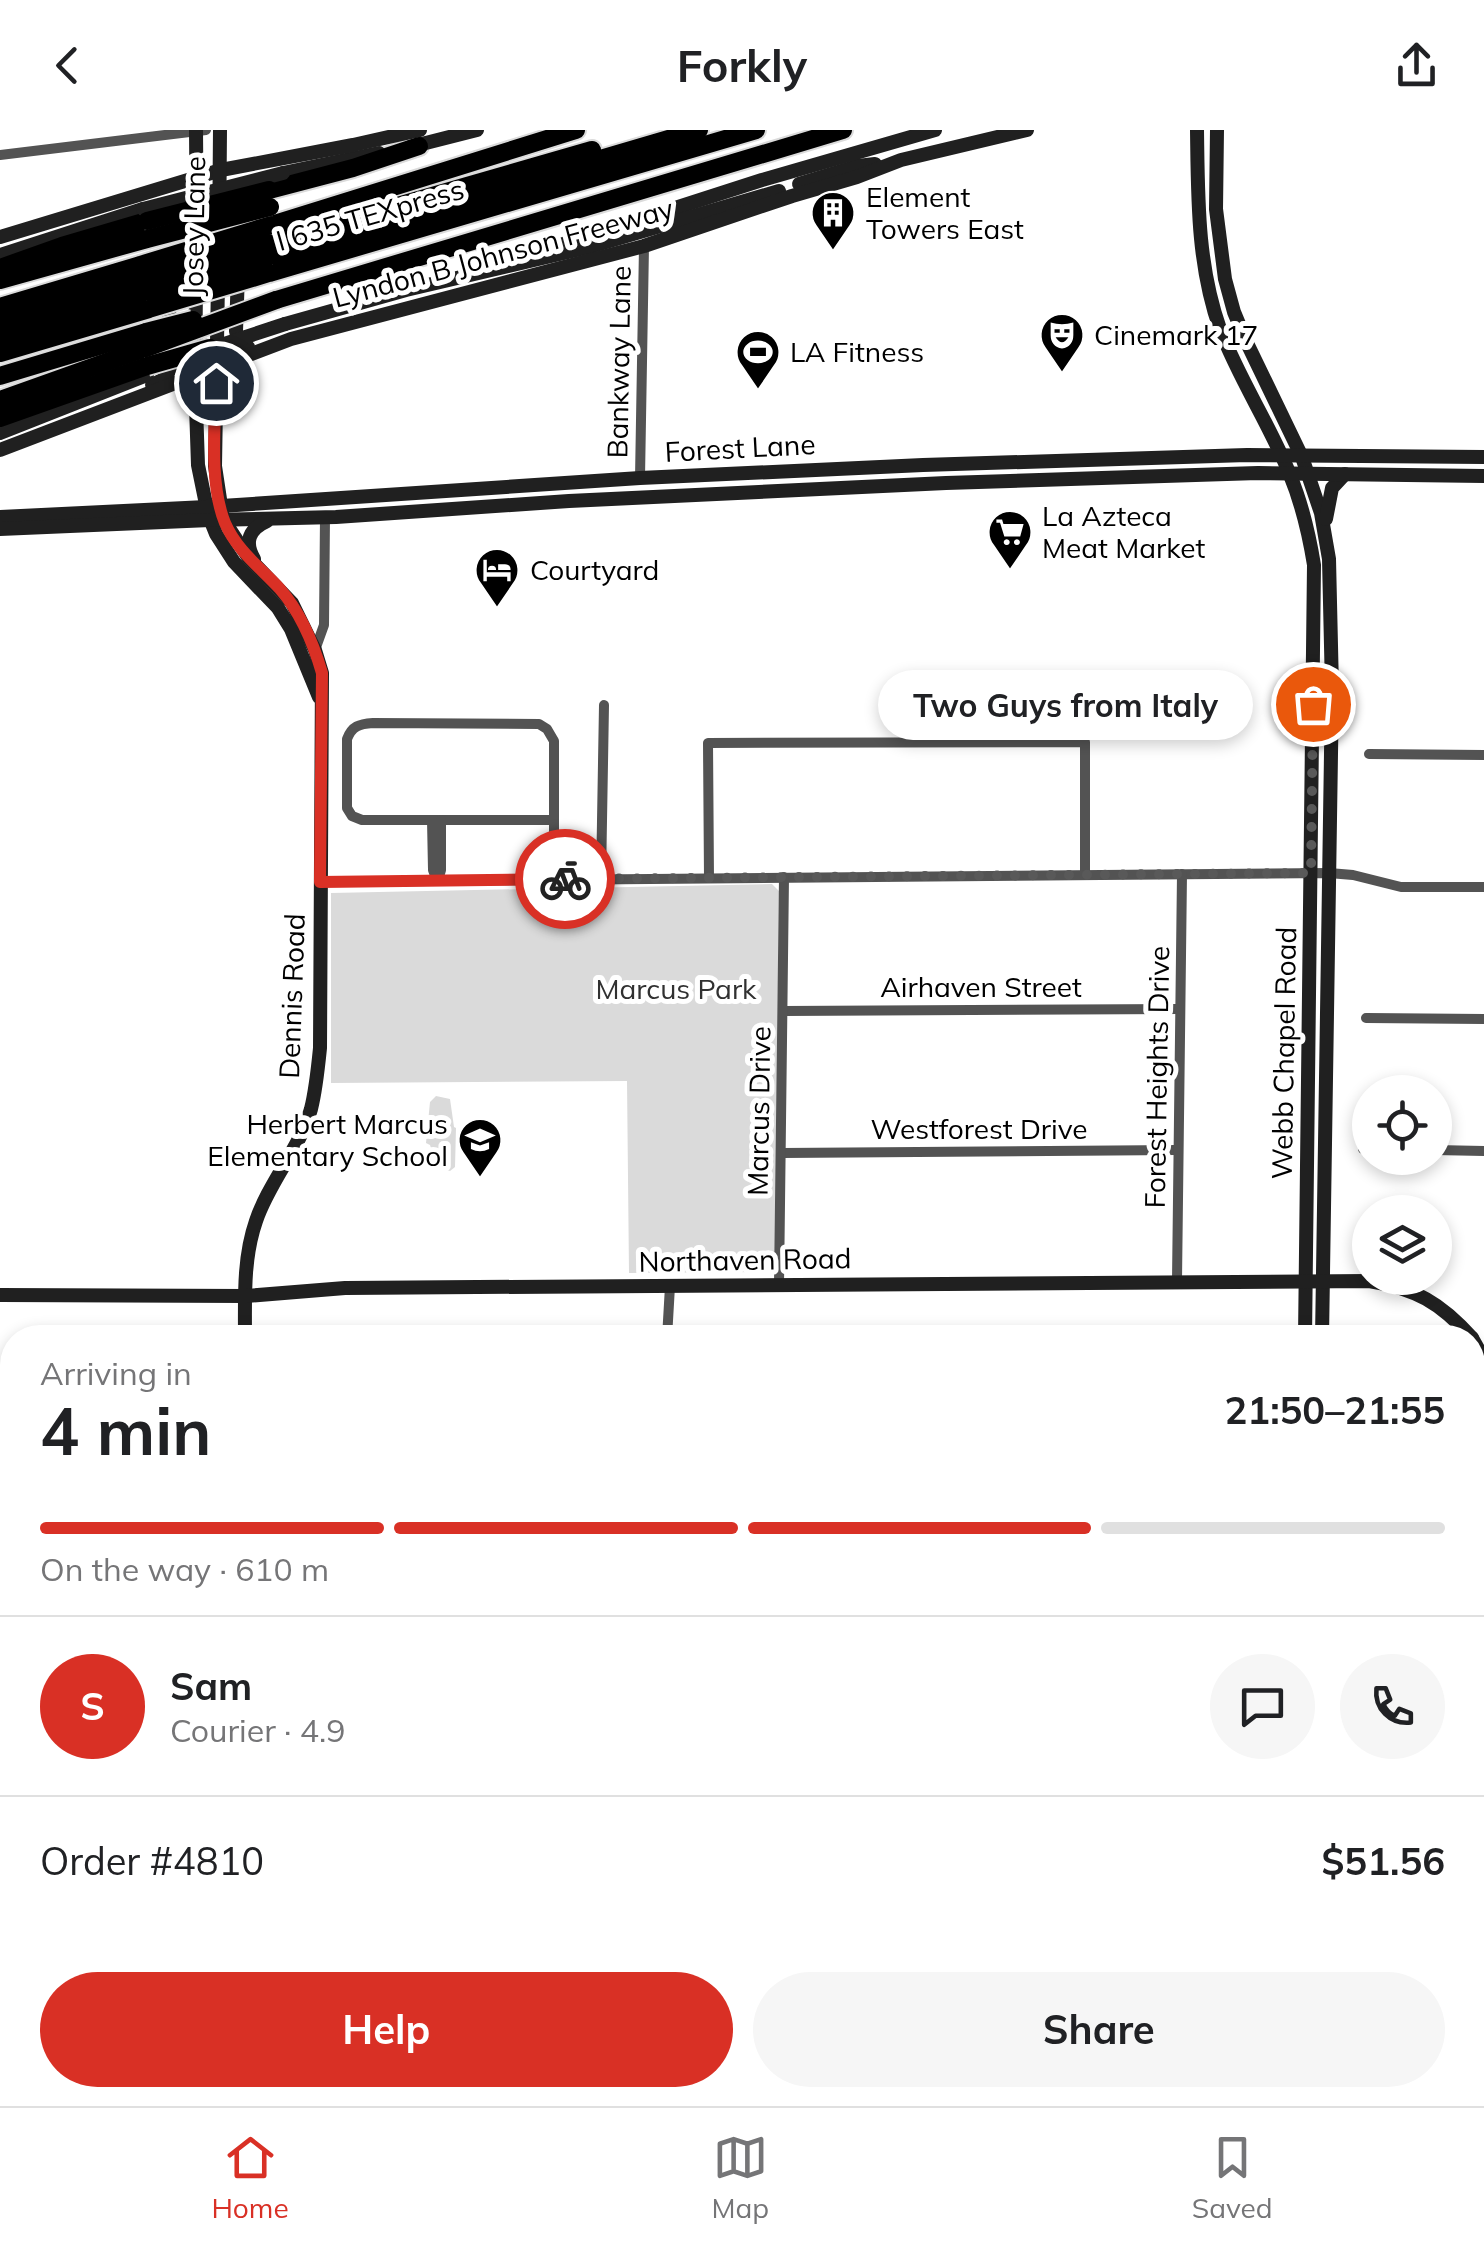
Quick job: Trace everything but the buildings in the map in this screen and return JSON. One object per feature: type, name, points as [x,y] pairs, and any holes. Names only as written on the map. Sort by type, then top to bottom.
[{"type":"highway","points":[[0,268],[143,216],[269,232],[338,204],[576,130]]},
{"type":"highway","points":[[0,319],[269,232],[665,130]]},
{"type":"highway","name":"I 635 TEXpress","points":[[0,336],[269,232],[699,130]]},
{"type":"highway","name":"I 635 TEXpress","points":[[0,353],[269,232],[756,130]]},
{"type":"highway","name":"Lyndon B Johnson Freeway","points":[[147,355],[276,300],[843,130]]},
{"type":"highway","points":[[269,232],[353,168],[419,138]]},
{"type":"highway","points":[[0,280],[143,216]]},
{"type":"highway","points":[[0,306],[140,272]]},
{"type":"highway","points":[[0,376],[210,348]]},
{"type":"highway","points":[[0,400],[147,355]]},
{"type":"highway","points":[[0,418],[147,355]]},
{"type":"main road","name":"Josey Lane","points":[[196,130],[195,376],[200,476],[234,562],[289,612],[315,650],[322,673],[321,702]]},
{"type":"main road","name":"Josey Lane","points":[[220,130],[215,513],[237,544],[280,589],[321,702]]},
{"type":"main road","points":[[0,237],[143,216],[198,178],[221,170],[299,154],[477,130]]},
{"type":"main road","points":[[477,273],[745,185],[935,130]]},
{"type":"main road","name":"Lyndon B Johnson Freeway","points":[[0,450],[265,349],[378,315],[644,246],[900,160],[1026,130]]},
{"type":"main road","name":"Webb Chapel Road","points":[[1197,130],[1201,246],[1212,300],[1220,328],[1289,473],[1304,515],[1322,604],[1329,873],[1322,1325]]},
{"type":"main road","name":"Webb Chapel Road","points":[[1217,130],[1216,210],[1226,279],[1238,322],[1302,457],[1326,535],[1311,873],[1305,1325]]},
{"type":"main road","points":[[0,255],[419,138]]},
{"type":"main road","points":[[265,349],[246,346],[236,332],[240,188],[246,177],[283,165],[299,154]]},
{"type":"main road","points":[[210,348],[348,305],[625,237],[858,166],[900,160]]},
{"type":"main road","points":[[127,402],[139,391],[166,378],[170,369],[168,207],[164,198],[159,195],[143,216]]},
{"type":"main road","points":[[1201,246],[1220,242]]},
{"type":"main road","points":[[0,433],[147,355]]},
{"type":"main road","name":"Forest Lane","points":[[0,529],[105,526],[267,503],[843,468],[1282,456],[1484,457]]},
{"type":"main road","points":[[1419,457],[1419,475]]},
{"type":"main road","points":[[1071,460],[1071,479]]},
{"type":"main road","points":[[970,463],[970,482]]},
{"type":"main road","points":[[843,468],[843,488]]},
{"type":"main road","name":"Forest Lane","points":[[0,517],[174,508],[274,518],[325,517],[970,482],[1289,473],[1484,476]]},
{"type":"main road","points":[[1326,535],[1328,500],[1332,488],[1345,474]]},
{"type":"main road","points":[[174,508],[191,500],[200,476]]},
{"type":"main road","points":[[216,477],[231,496],[267,503]]},
{"type":"main road","points":[[640,478],[640,498]]},
{"type":"main road","points":[[490,488],[490,507]]},
{"type":"main road","points":[[366,497],[367,515]]},
{"type":"main road","points":[[260,568],[250,552],[249,536],[256,527],[274,518]]},
{"type":"main road","name":"Dennis Road","points":[[245,1325],[246,1266],[256,1221],[305,1123],[317,1077],[321,702]]},
{"type":"main road","name":"Northaven Road","points":[[0,1295],[246,1296],[345,1288],[1324,1280],[1396,1285],[1417,1293],[1460,1325]]},
{"type":"street","points":[[0,155],[206,130]]},
{"type":"street","name":"Bankway Lane","points":[[640,478],[644,246]]},
{"type":"street","points":[[315,650],[324,625],[325,517]]},
{"type":"street","points":[[601,879],[604,705]]},
{"type":"street","points":[[552,820],[356,818],[346,808],[347,739],[354,727],[373,723],[533,724],[548,729],[554,741],[554,880]]},
{"type":"street","points":[[709,878],[708,743],[1085,742],[1086,875]]},
{"type":"street","points":[[1369,754],[1484,755]]},
{"type":"street","points":[[436,820],[433,870],[437,881]]},
{"type":"street","points":[[320,882],[1329,873],[1401,887],[1484,887]]},
{"type":"street","name":"Forest Heights Drive","points":[[1178,1281],[1182,874]]},
{"type":"street","name":"Marcus Drive","points":[[779,1285],[784,877]]},
{"type":"street","name":"Airhaven Street","points":[[783,1011],[1180,1008]]},
{"type":"street","points":[[1366,1018],[1484,1019]]},
{"type":"street","name":"Westforest Drive","points":[[782,1153],[1178,1150]]},
{"type":"street","points":[[1452,1150],[1484,1151]]},
{"type":"street","points":[[668,1325],[670,1286]]},
{"type":"green space","name":"Marcus Park","points":[[772,884],[779,891],[775,1272],[629,1273],[627,1081],[331,1083],[331,893]]},
{"type":"green space","points":[[436,1096],[450,1099],[456,1128],[455,1167],[450,1171],[437,1166],[426,1143],[430,1102]]},
{"type":"way so far","points":[[565,879],[1311,873],[1313,704]]},
{"type":"place","name":"Element Towers East","points":[[833,251]]},
{"type":"place","name":"Cinemark 17","points":[[1062,373]]},
{"type":"place","name":"LA Fitness","points":[[758,390]]},
{"type":"place","name":"La Azteca Meat Market","points":[[1010,570]]},
{"type":"place","name":"Courtyard","points":[[497,608]]},
{"type":"place","name":"Two Guys from Italy","points":[[1313,704]]},
{"type":"place","name":"Herbert Marcus Elementary School","points":[[480,1178]]},
{"type":"route","points":[[216,383],[215,466],[224,519],[237,544],[292,604],[304,624],[322,673],[320,882],[565,879]]}]
